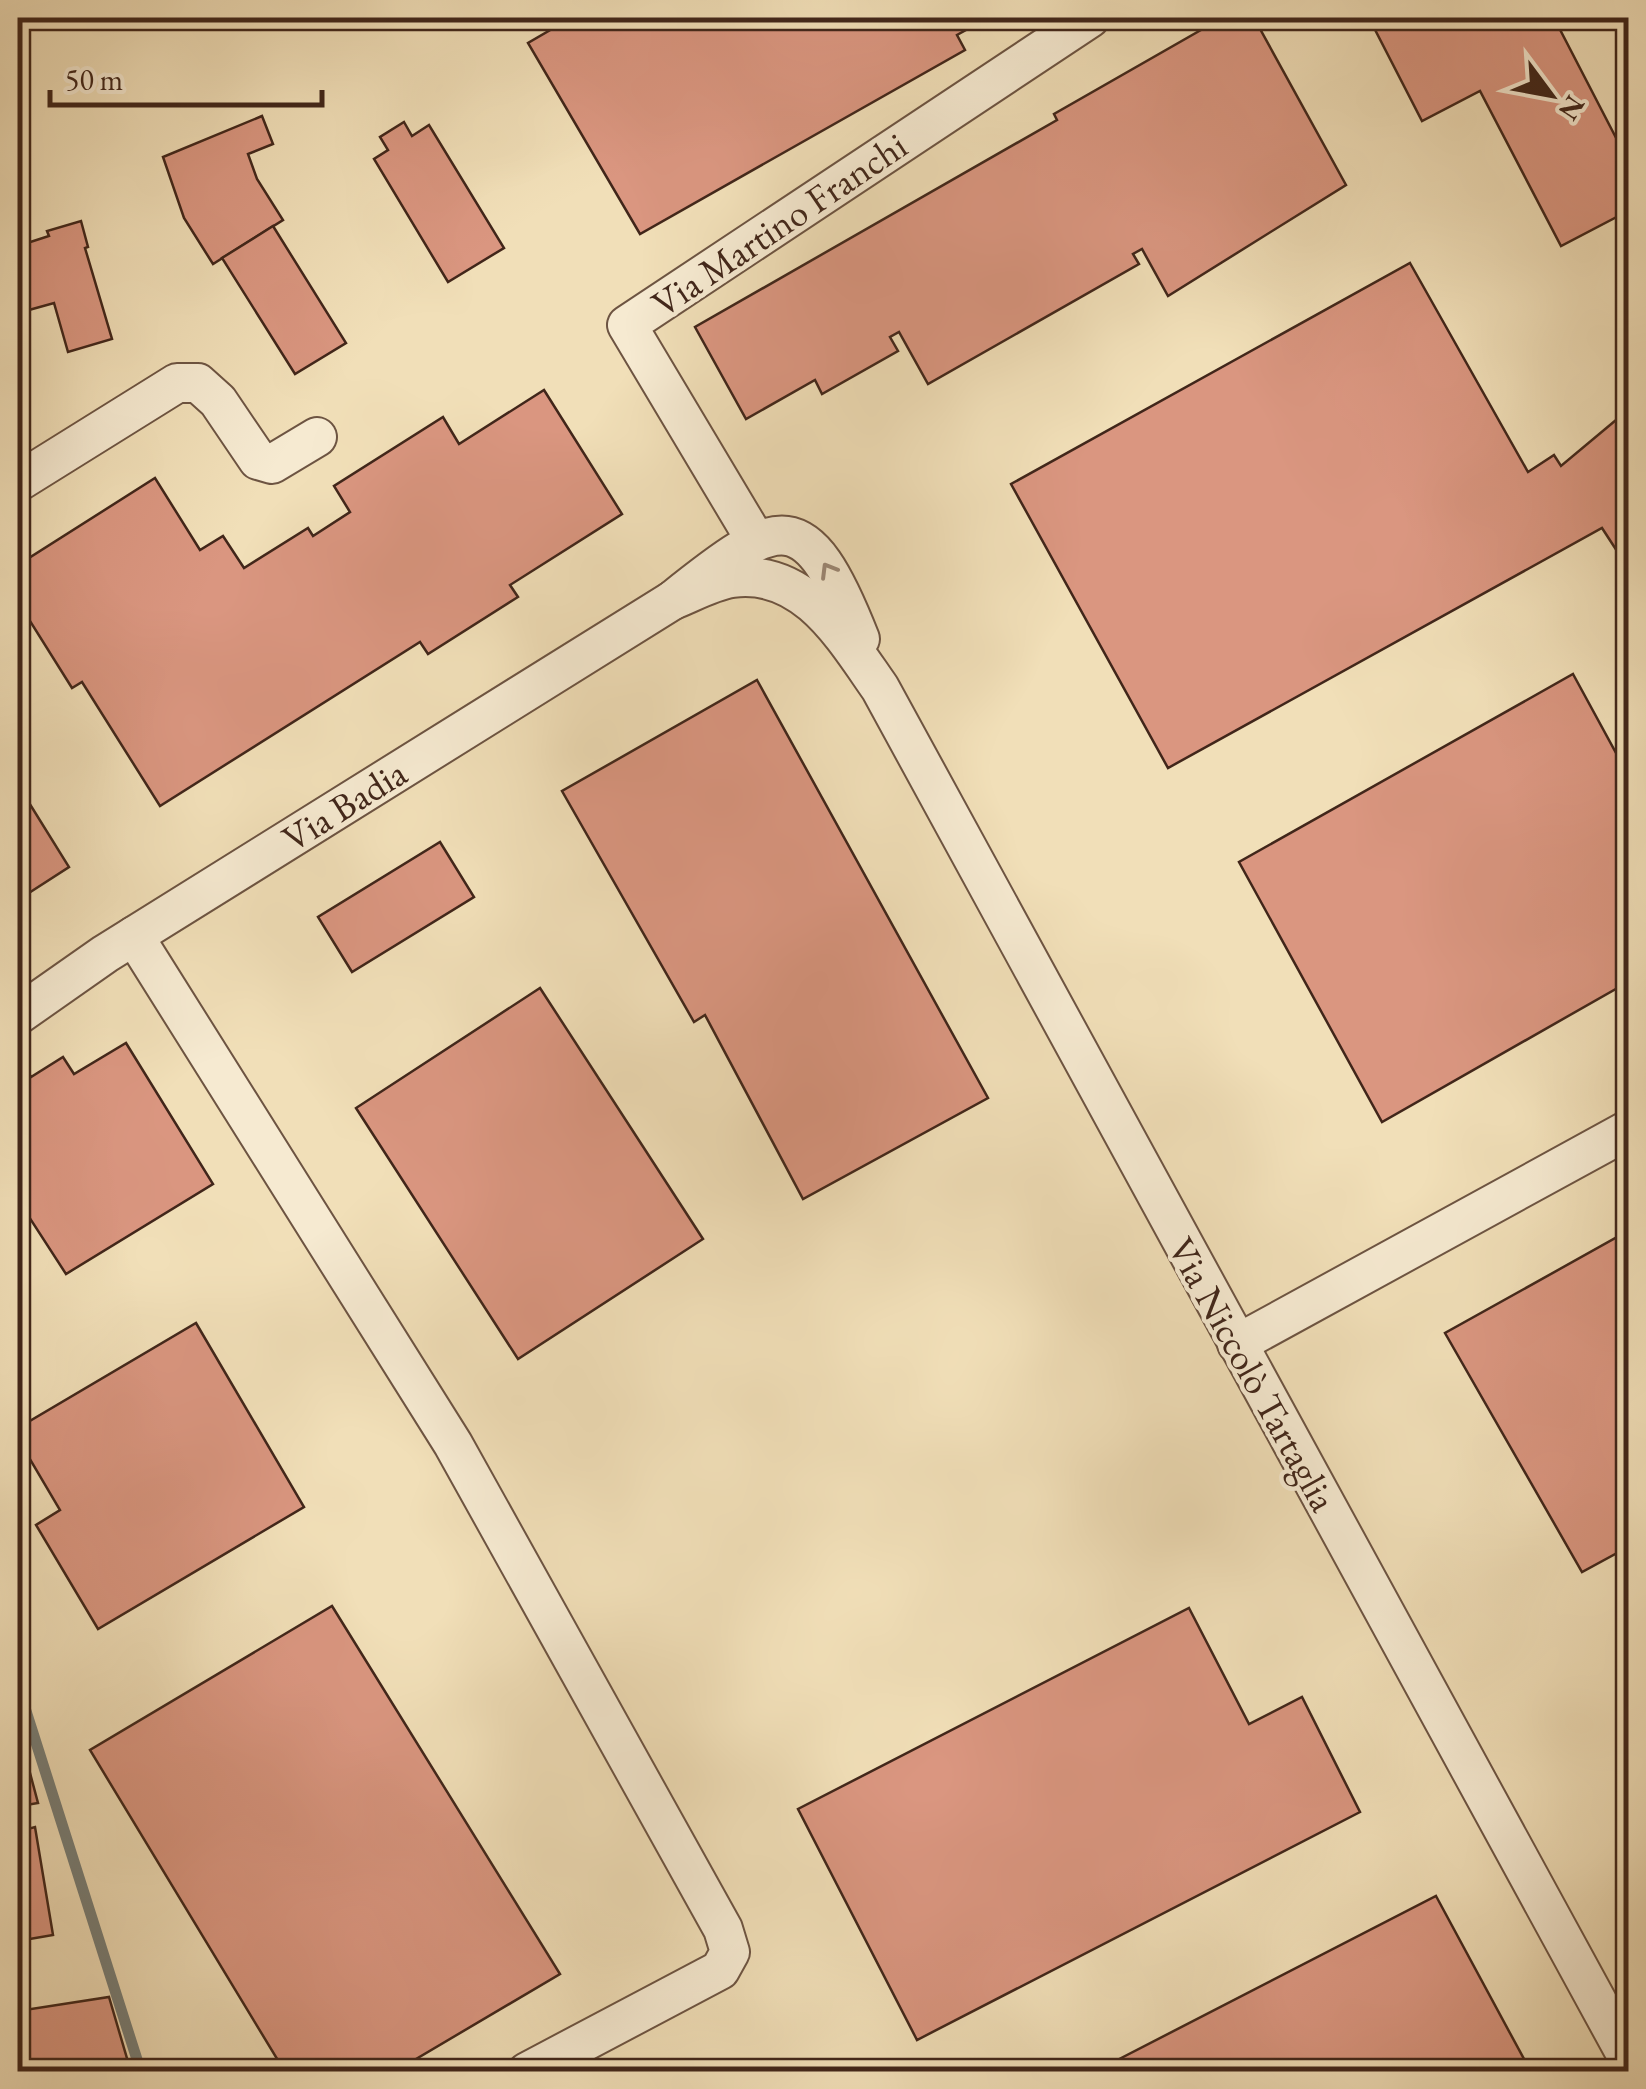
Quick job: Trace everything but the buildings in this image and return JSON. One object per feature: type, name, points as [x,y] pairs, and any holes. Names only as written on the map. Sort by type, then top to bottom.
[{"type":"street","name":"Via Martino Franchi","points":[[770,537],[627,325],[1090,18]]},
{"type":"street","points":[[18,482],[176,384],[198,383],[218,401],[258,460],[272,464],[317,437]]},
{"type":"street","name":"Via Badia","points":[[18,1015],[134,936],[673,600],[720,562],[770,537]]},
{"type":"street","name":"Via Niccolò Tartaglia","points":[[770,537],[805,540],[823,560],[880,688],[1628,2058]]},
{"type":"street","name":"Via Badia","points":[[673,600],[729,578],[759,578],[783,584]]},
{"type":"street","name":"Via Niccolò Tartaglia","points":[[783,584],[824,612],[880,688]]},
{"type":"street","points":[[134,936],[453,1444],[724,1928],[730,1952],[720,1970],[527,2072]]},
{"type":"street","points":[[1237,1344],[1628,1130]]},
{"type":"waterway","points":[[18,1686],[141,2072]]}]
